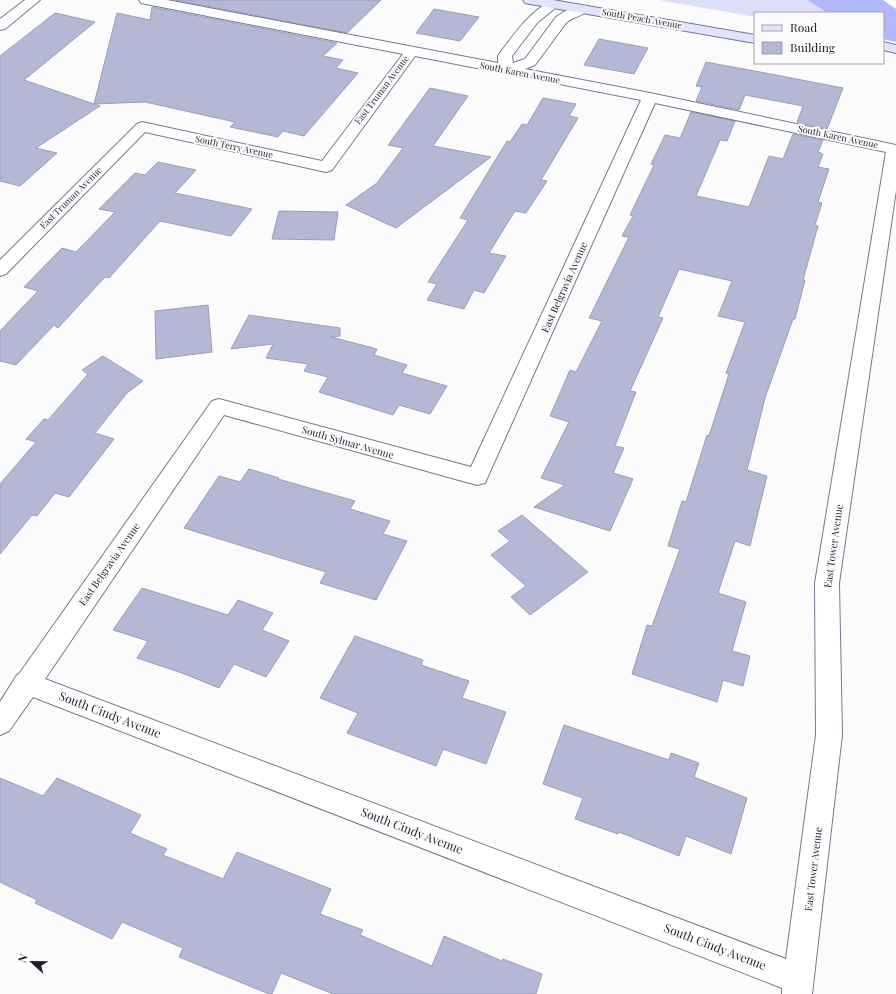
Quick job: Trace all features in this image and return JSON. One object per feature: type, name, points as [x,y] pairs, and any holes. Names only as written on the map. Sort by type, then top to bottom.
[{"type":"street","points":[[0,26],[33,0]]},
{"type":"street","name":"South Karen Avenue","points":[[146,0],[650,97],[894,148]]},
{"type":"street","name":"South Peach Avenue","points":[[530,0],[553,4],[583,5],[754,39]]},
{"type":"street","points":[[567,0],[553,4],[537,15],[505,56],[506,70],[530,62],[561,20],[566,15],[583,5],[714,22],[748,24]]},
{"type":"street","name":"East Truman Avenue","points":[[326,167],[411,52]]},
{"type":"street","name":"East Belgravia Avenue","points":[[477,478],[650,97]]},
{"type":"street","name":"East Truman Avenue","points":[[0,270],[142,127]]},
{"type":"street","name":"South Terry Avenue","points":[[142,127],[326,167]]},
{"type":"street","name":"East Tower Avenue","points":[[798,987],[829,736],[827,583],[894,148]]},
{"type":"street","name":"East Belgravia Avenue","points":[[0,723],[26,683],[219,406]]},
{"type":"street","name":"South Sylmar Avenue","points":[[219,406],[477,478]]},
{"type":"street","name":"South Cindy Avenue","points":[[26,683],[798,987]]},
{"type":"shaded area","points":[[659,0],[807,0],[826,12],[754,12],[754,17]]},
{"type":"water","points":[[807,0],[883,0],[896,9],[896,42],[884,39],[884,12],[826,12]]},
{"type":"building","points":[[175,0],[381,0],[347,33]]},
{"type":"building","points":[[152,7],[337,43],[323,56],[343,60],[336,68],[358,73],[304,136],[283,131],[278,137],[230,127],[235,122],[145,102],[94,104],[117,13],[150,20]]},
{"type":"building","points":[[434,9],[479,17],[460,41],[416,33]]},
{"type":"building","points":[[55,13],[95,22],[24,80],[100,106],[36,148],[57,153],[20,186],[0,181],[0,56]]},
{"type":"building","points":[[599,39],[648,48],[634,74],[584,65]]},
{"type":"building","points":[[706,62],[843,88],[827,129],[797,122],[803,106],[745,95],[739,110],[696,101],[702,87],[696,86]]},
{"type":"building","points":[[430,88],[468,96],[433,146],[491,157],[396,228],[346,205],[377,183],[403,148],[388,145]]},
{"type":"building","points":[[543,98],[576,104],[569,116],[578,118],[541,180],[547,181],[526,213],[515,211],[489,253],[506,256],[484,293],[474,290],[464,309],[427,300],[437,284],[428,282],[468,220],[460,218],[507,141],[510,142],[522,124],[527,125]]},
{"type":"building","points":[[691,112],[735,121],[727,141],[720,140],[696,196],[749,207],[769,156],[783,159],[793,134],[823,140],[818,152],[823,154],[818,167],[829,169],[818,202],[822,203],[815,225],[818,226],[803,280],[805,280],[795,319],[793,319],[765,398],[747,470],[767,476],[750,546],[735,541],[718,593],[746,602],[732,651],[750,656],[743,686],[723,680],[717,702],[632,674],[647,625],[652,626],[680,549],[668,546],[682,501],[686,502],[707,435],[709,436],[729,374],[726,373],[745,322],[718,316],[732,281],[679,269],[658,317],[663,318],[630,391],[636,392],[615,446],[624,448],[613,473],[633,479],[610,531],[534,507],[565,485],[541,478],[569,422],[550,416],[570,370],[576,372],[602,321],[589,318],[629,237],[622,236],[633,216],[630,215],[654,165],[651,164],[665,135],[680,138]]},
{"type":"building","points":[[158,162],[196,170],[175,193],[252,209],[231,236],[160,221],[109,278],[105,277],[58,328],[54,325],[16,365],[0,361],[0,331],[38,291],[24,287],[62,248],[76,252],[115,212],[99,209],[135,173],[145,175]]},
{"type":"building","points":[[279,211],[338,212],[334,240],[272,239]]},
{"type":"building","points":[[208,305],[212,352],[156,359],[155,311]]},
{"type":"building","points":[[249,315],[340,328],[340,336],[331,337],[377,349],[374,355],[407,365],[402,373],[447,386],[430,414],[399,405],[393,415],[319,392],[328,377],[304,371],[308,364],[266,358],[273,344],[231,349]]},
{"type":"building","points":[[103,356],[143,381],[127,393],[95,433],[114,439],[69,497],[55,493],[37,516],[32,515],[0,554],[0,484],[36,442],[26,439],[44,419],[48,420],[88,374],[82,370]]},
{"type":"building","points":[[249,469],[355,501],[350,509],[390,521],[383,534],[407,541],[376,600],[320,583],[326,572],[184,528],[219,476],[240,482]]},
{"type":"building","points":[[522,515],[588,572],[530,615],[511,597],[526,586],[491,555],[510,541],[498,531]]},
{"type":"building","points":[[142,588],[228,615],[238,600],[273,613],[262,630],[289,641],[266,677],[234,664],[219,688],[182,673],[137,658],[148,641],[113,630]]},
{"type":"building","points":[[355,636],[423,660],[421,665],[469,681],[462,698],[506,712],[486,764],[443,749],[436,766],[347,733],[358,713],[320,698]]},
{"type":"building","points":[[564,725],[669,760],[671,753],[699,763],[694,777],[747,798],[731,854],[686,836],[679,856],[619,832],[618,834],[575,819],[583,798],[543,784]]},
{"type":"building","points":[[0,778],[43,796],[57,778],[141,815],[130,833],[167,849],[163,855],[223,879],[237,852],[331,889],[320,914],[363,930],[360,935],[432,966],[444,936],[502,961],[503,959],[542,974],[536,994],[333,994],[281,973],[272,994],[269,994],[179,957],[183,948],[122,922],[112,939],[35,903],[37,900],[0,882]]}]
